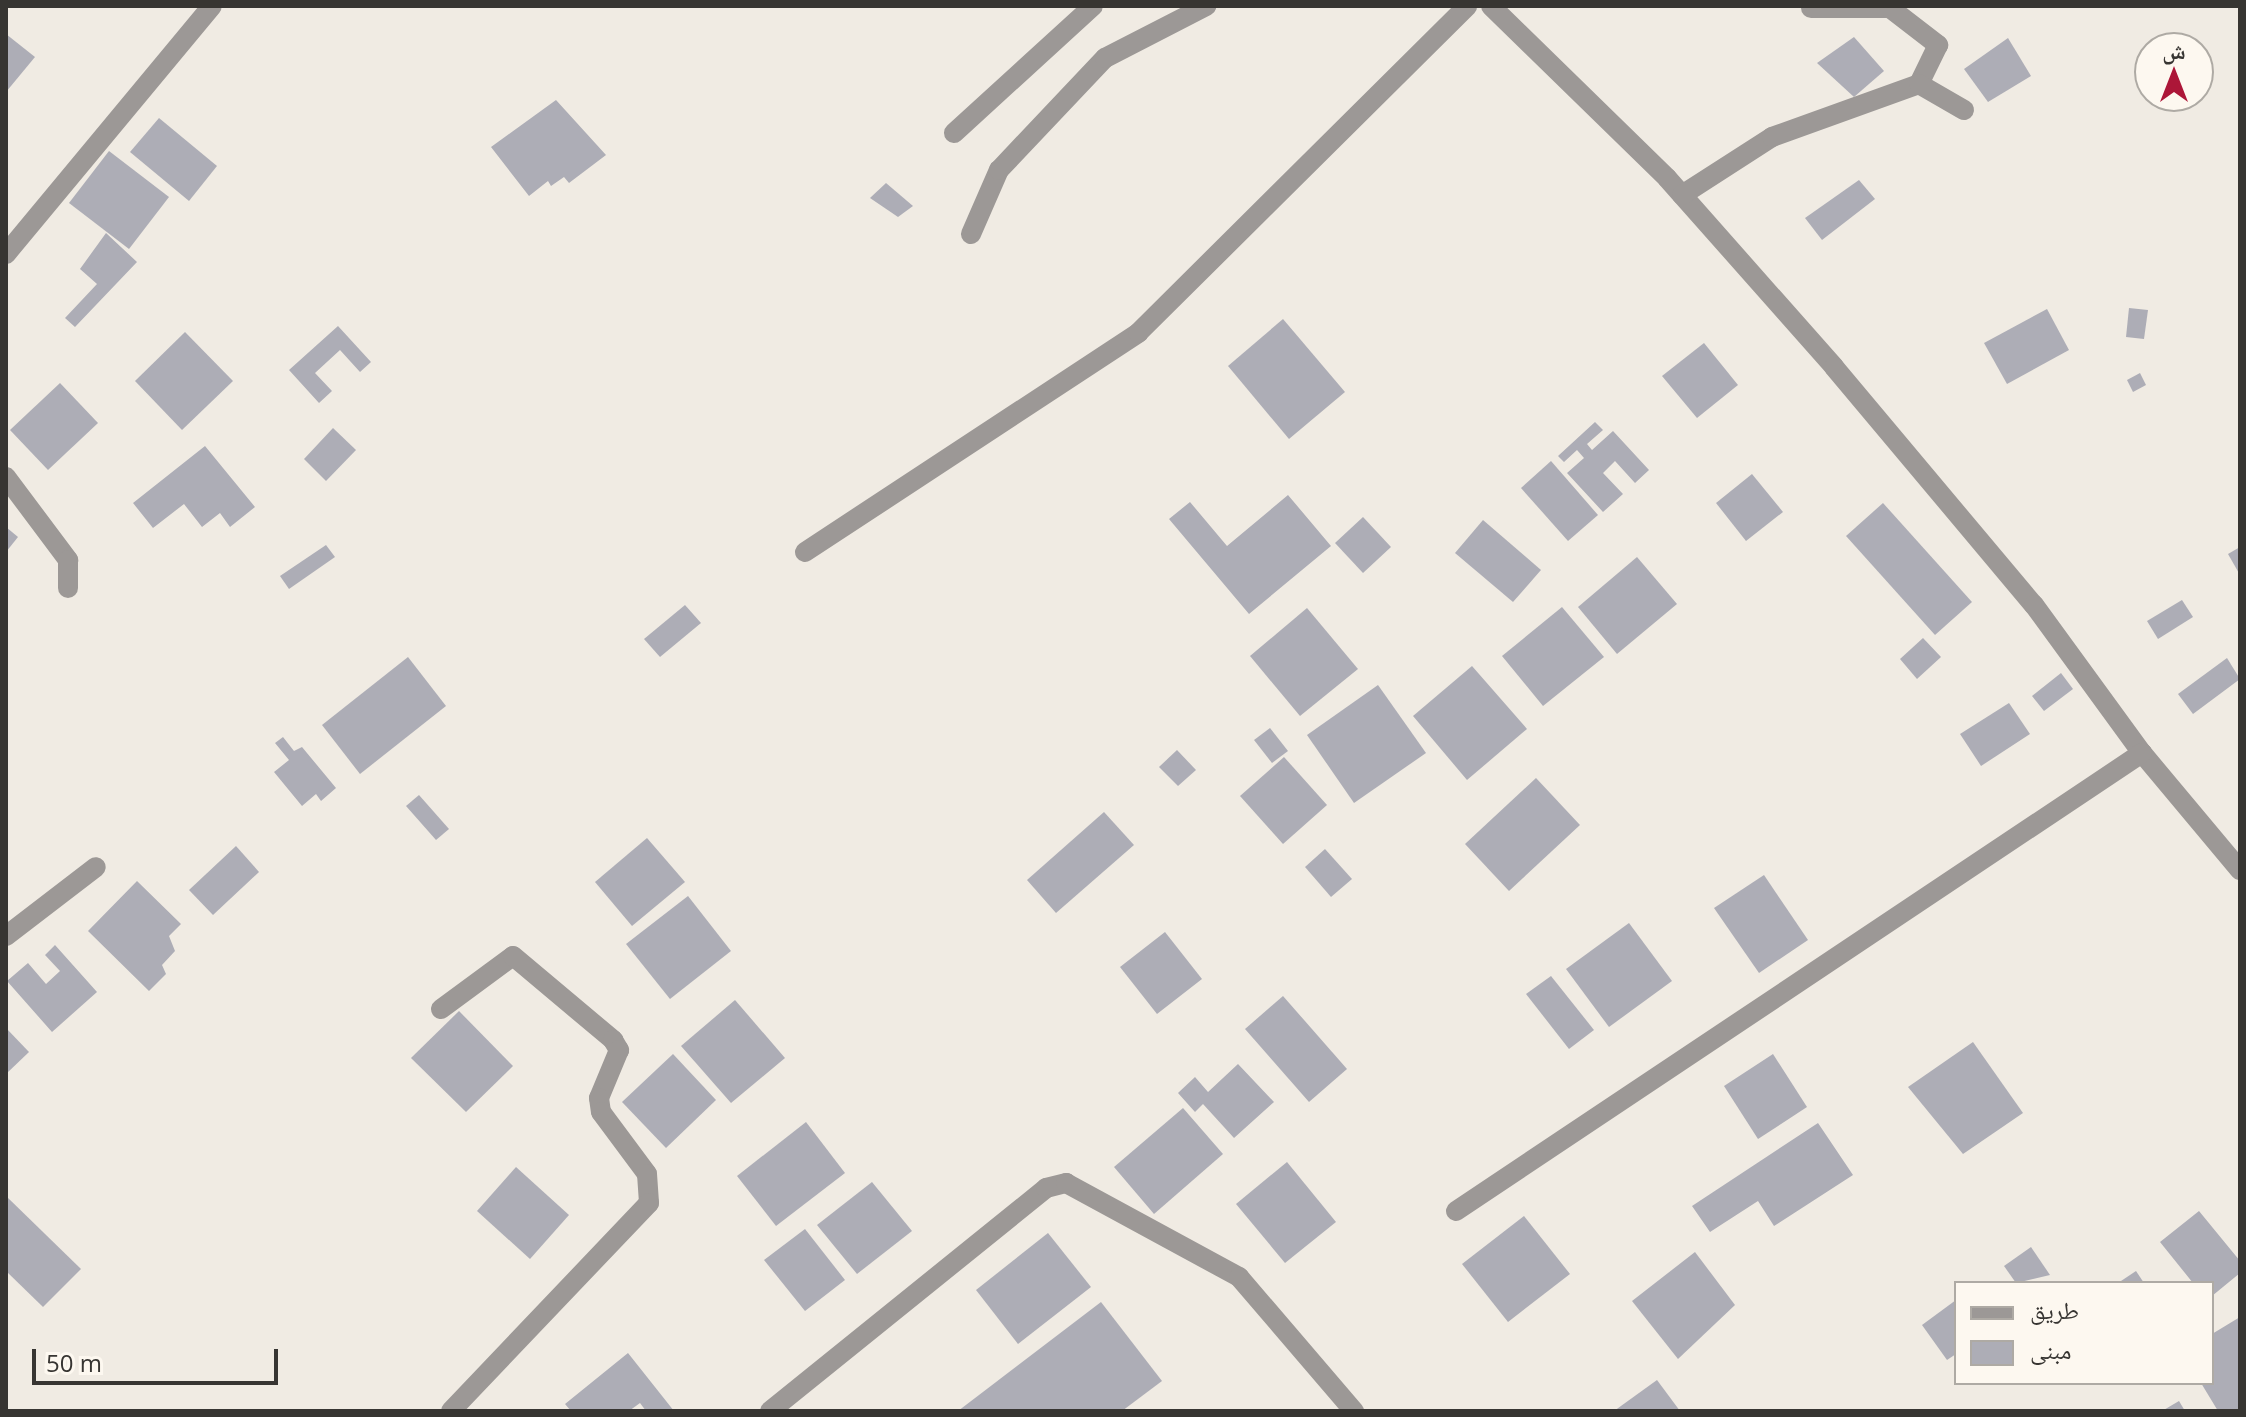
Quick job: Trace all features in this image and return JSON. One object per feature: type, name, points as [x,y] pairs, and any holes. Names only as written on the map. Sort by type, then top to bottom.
[{"type":"street","points":[[6,254],[212,6]]},
{"type":"street","points":[[954,133],[1093,6]]},
{"type":"street","points":[[971,234],[999,170],[1105,58],[1206,6]]},
{"type":"street","points":[[805,552],[1138,333],[1467,6]]},
{"type":"street","points":[[1491,6],[1682,195],[2034,605],[2142,753],[2240,870]]},
{"type":"street","points":[[1682,195],[1772,137],[1919,84],[1938,45],[1890,8],[1811,8]]},
{"type":"street","points":[[1919,84],[1964,110]]},
{"type":"street","points":[[6,477],[68,560],[68,588]]},
{"type":"street","points":[[1456,1211],[2142,753]]},
{"type":"street","points":[[6,936],[96,867]]},
{"type":"street","points":[[441,1009],[513,956],[613,1040],[619,1050],[599,1098],[601,1112],[647,1174],[649,1203],[451,1411]]},
{"type":"street","points":[[770,1411],[1046,1188],[1066,1183],[1239,1277],[1354,1411]]},
{"type":"building","points":[[6,34],[35,57],[6,92]]},
{"type":"building","points":[[1854,37],[1884,71],[1854,97],[1817,63]]},
{"type":"building","points":[[2008,38],[2031,76],[1988,102],[1964,69]]},
{"type":"building","points":[[556,100],[606,155],[569,183],[564,177],[551,186],[548,181],[529,196],[491,147]]},
{"type":"building","points":[[159,118],[217,166],[189,201],[130,152]]},
{"type":"building","points":[[109,151],[169,197],[129,249],[69,203]]},
{"type":"building","points":[[1859,180],[1875,199],[1822,240],[1805,218]]},
{"type":"building","points":[[886,183],[913,206],[898,217],[870,198]]},
{"type":"building","points":[[106,233],[137,262],[75,327],[65,318],[97,284],[80,269]]},
{"type":"building","points":[[2129,308],[2148,310],[2144,339],[2126,337]]},
{"type":"building","points":[[2047,309],[2069,350],[2007,384],[1984,343]]},
{"type":"building","points":[[1283,319],[1345,392],[1289,439],[1228,366]]},
{"type":"building","points":[[338,326],[371,362],[360,372],[340,350],[315,373],[332,391],[319,403],[289,370]]},
{"type":"building","points":[[185,332],[233,381],[182,430],[135,381]]},
{"type":"building","points":[[1704,343],[1738,385],[1697,418],[1662,376]]},
{"type":"building","points":[[2140,373],[2146,385],[2133,392],[2127,380]]},
{"type":"building","points":[[60,383],[98,423],[48,470],[10,430]]},
{"type":"building","points":[[1595,422],[1603,430],[1587,444],[1592,450],[1613,431],[1649,470],[1635,483],[1615,461],[1603,473],[1623,494],[1603,512],[1567,473],[1584,458],[1577,450],[1564,462],[1558,456]]},
{"type":"building","points":[[333,428],[356,450],[326,481],[304,459]]},
{"type":"building","points":[[205,446],[255,507],[230,527],[220,513],[202,527],[184,504],[153,528],[133,503]]},
{"type":"building","points":[[1551,461],[1598,515],[1568,541],[1521,488]]},
{"type":"building","points":[[1752,474],[1783,512],[1746,541],[1716,503]]},
{"type":"building","points":[[1288,495],[1331,546],[1249,614],[1169,519],[1190,502],[1227,546]]},
{"type":"building","points":[[1883,503],[1972,602],[1935,635],[1846,536]]},
{"type":"building","points":[[1363,517],[1391,547],[1363,573],[1335,543]]},
{"type":"building","points":[[1483,520],[1541,570],[1513,602],[1455,553]]},
{"type":"building","points":[[6,527],[18,537],[6,552]]},
{"type":"building","points":[[326,545],[335,557],[289,589],[280,576]]},
{"type":"building","points":[[2240,547],[2240,575],[2228,554]]},
{"type":"building","points":[[1637,557],[1677,604],[1617,654],[1578,607]]},
{"type":"building","points":[[2182,600],[2193,617],[2158,639],[2147,621]]},
{"type":"building","points":[[685,605],[701,623],[660,657],[644,639]]},
{"type":"building","points":[[1562,607],[1604,657],[1543,706],[1502,656]]},
{"type":"building","points":[[1307,608],[1358,669],[1300,716],[1250,656]]},
{"type":"building","points":[[1923,638],[1941,657],[1917,679],[1900,659]]},
{"type":"building","points":[[408,657],[446,706],[360,774],[322,725]]},
{"type":"building","points":[[2227,658],[2240,679],[2193,714],[2178,694]]},
{"type":"building","points":[[1472,666],[1527,729],[1467,780],[1413,716]]},
{"type":"building","points":[[2061,673],[2073,689],[2044,711],[2032,696]]},
{"type":"building","points":[[1378,685],[1426,753],[1354,803],[1307,735]]},
{"type":"building","points":[[2009,703],[2030,734],[1981,766],[1960,734]]},
{"type":"building","points":[[1270,728],[1288,751],[1272,763],[1254,740]]},
{"type":"building","points":[[283,737],[294,751],[302,747],[336,788],[321,801],[316,794],[302,806],[274,772],[289,760],[275,743]]},
{"type":"building","points":[[1177,750],[1196,770],[1178,786],[1159,767]]},
{"type":"building","points":[[1284,757],[1327,805],[1283,844],[1240,796]]},
{"type":"building","points":[[1536,778],[1580,825],[1509,891],[1465,844]]},
{"type":"building","points":[[419,795],[449,829],[436,840],[406,806]]},
{"type":"building","points":[[1104,812],[1134,845],[1056,913],[1027,880]]},
{"type":"building","points":[[647,838],[685,882],[632,926],[595,882]]},
{"type":"building","points":[[236,846],[259,872],[213,915],[189,890]]},
{"type":"building","points":[[1325,849],[1352,879],[1331,897],[1305,867]]},
{"type":"building","points":[[1764,875],[1808,940],[1759,973],[1714,908]]},
{"type":"building","points":[[137,881],[181,924],[169,936],[175,951],[162,965],[166,974],[149,991],[88,931]]},
{"type":"building","points":[[688,896],[731,951],[670,999],[626,944]]},
{"type":"building","points":[[1629,923],[1672,981],[1609,1027],[1566,969]]},
{"type":"building","points":[[1165,932],[1202,979],[1157,1014],[1120,967]]},
{"type":"building","points":[[55,945],[97,992],[52,1032],[7,981],[28,963],[46,984],[60,971],[45,955]]},
{"type":"building","points":[[1551,976],[1594,1030],[1569,1049],[1526,994]]},
{"type":"building","points":[[1283,996],[1347,1069],[1309,1102],[1245,1029]]},
{"type":"building","points":[[735,1000],[785,1058],[731,1103],[681,1046]]},
{"type":"building","points":[[459,1011],[513,1066],[466,1112],[411,1058]]},
{"type":"building","points":[[6,1028],[29,1052],[6,1074]]},
{"type":"building","points":[[1973,1042],[2023,1113],[1963,1154],[1908,1087]]},
{"type":"building","points":[[673,1054],[716,1100],[666,1148],[622,1102]]},
{"type":"building","points":[[1773,1054],[1807,1107],[1758,1139],[1724,1086]]},
{"type":"building","points":[[1238,1064],[1274,1102],[1234,1138],[1203,1104],[1195,1112],[1178,1093],[1195,1077],[1208,1092]]},
{"type":"building","points":[[1183,1108],[1223,1154],[1154,1214],[1114,1167]]},
{"type":"building","points":[[806,1122],[845,1173],[776,1226],[737,1176]]},
{"type":"building","points":[[1818,1123],[1853,1175],[1774,1226],[1758,1201],[1710,1232],[1692,1206]]},
{"type":"building","points":[[1287,1162],[1336,1222],[1285,1263],[1236,1204]]},
{"type":"building","points":[[516,1167],[569,1215],[530,1259],[477,1211]]},
{"type":"building","points":[[872,1182],[912,1231],[857,1274],[817,1225]]},
{"type":"building","points":[[6,1196],[81,1269],[43,1307],[6,1271]]},
{"type":"building","points":[[2199,1211],[2240,1261],[2240,1273],[2214,1294],[2214,1281],[2191,1281],[2160,1242]]},
{"type":"building","points":[[1524,1216],[1570,1274],[1508,1322],[1462,1264]]},
{"type":"building","points":[[805,1229],[845,1280],[805,1311],[764,1260]]},
{"type":"building","points":[[1048,1233],[1091,1287],[1018,1344],[976,1290]]},
{"type":"building","points":[[2031,1247],[2050,1275],[2015,1281],[2004,1266]]},
{"type":"building","points":[[1695,1252],[1735,1305],[1678,1359],[1632,1301]]},
{"type":"building","points":[[2136,1271],[2143,1281],[2121,1281]]},
{"type":"building","points":[[1954,1301],[1954,1355],[1947,1360],[1922,1325]]},
{"type":"building","points":[[1101,1302],[1162,1381],[1122,1411],[958,1411]]},
{"type":"building","points":[[2240,1317],[2240,1411],[2218,1411],[2202,1385],[2214,1385],[2214,1333]]},
{"type":"building","points":[[628,1353],[674,1411],[646,1411],[640,1403],[629,1411],[571,1411],[565,1404]]},
{"type":"building","points":[[1657,1380],[1680,1411],[1614,1411]]},
{"type":"building","points":[[2179,1401],[2185,1411],[2162,1411]]}]
